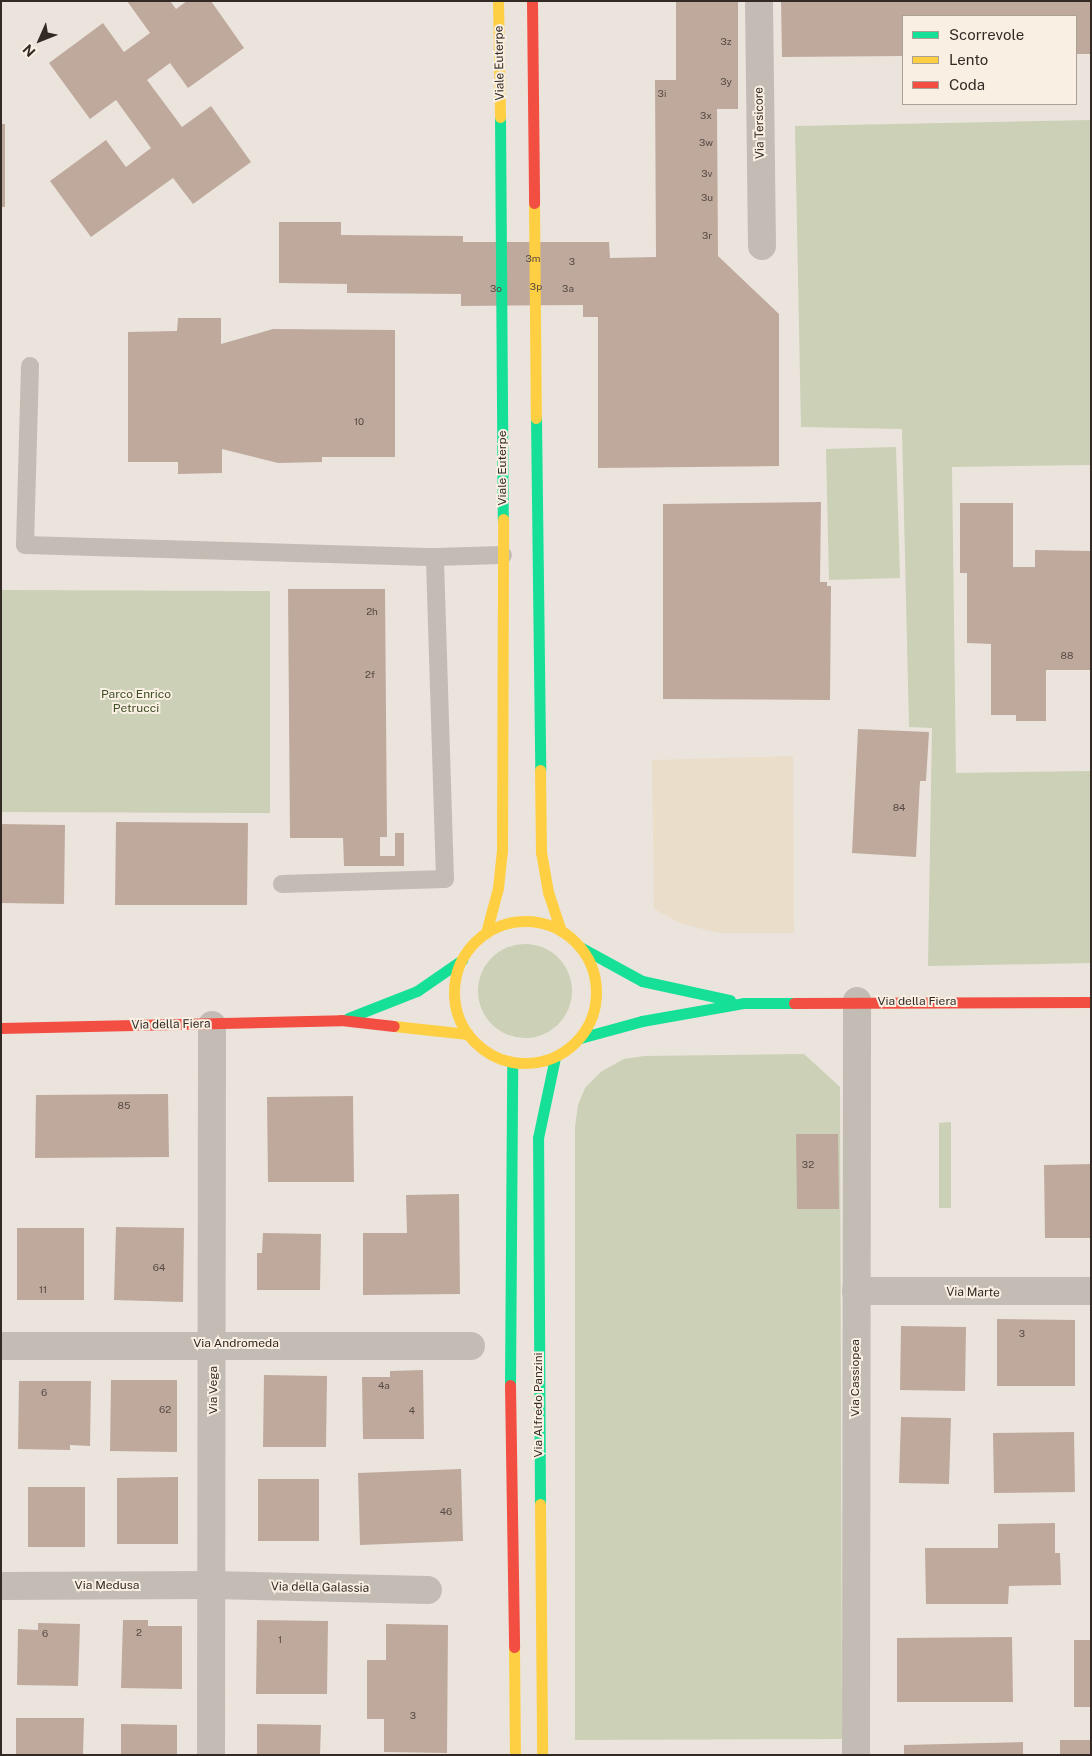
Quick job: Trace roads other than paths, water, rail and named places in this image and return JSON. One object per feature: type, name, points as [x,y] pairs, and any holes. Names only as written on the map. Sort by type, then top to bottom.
[{"type":"main road","name":"Viale Euterpe","points":[[486,933],[498,888],[502,851],[503,323],[498,1]]},
{"type":"main road","points":[[532,1],[541,852],[548,892],[562,931]]},
{"type":"main road","points":[[519,921],[546,924],[562,931],[580,947],[589,962],[597,992],[590,1023],[580,1038],[555,1057],[536,1062],[512,1062],[487,1051],[468,1034],[456,1005],[456,978],[462,960],[472,945],[486,933],[519,921]]},
{"type":"main road","name":"Via della Fiera","points":[[580,947],[642,981],[744,1003]]},
{"type":"main road","name":"Via della Fiera","points":[[341,1020],[417,991],[462,960]]},
{"type":"main road","name":"Via della Fiera","points":[[580,1038],[642,1021],[744,1003],[857,1001],[1091,1002]]},
{"type":"main road","name":"Via della Fiera","points":[[1,1028],[341,1020],[468,1034]]},
{"type":"main road","name":"Via Alfredo Panzini","points":[[542,1755],[538,1138],[555,1057]]},
{"type":"main road","points":[[512,1062],[509,1266],[515,1755]]},
{"type":"street","name":"Via Tersicore","points":[[759,1],[762,246]]},
{"type":"street","name":"Via Cassiopea","points":[[856,1755],[857,1001]]},
{"type":"street","name":"Via Vega","points":[[211,1755],[214,1344],[212,1024]]},
{"type":"street","name":"Via Marte","points":[[856,1291],[1091,1291]]},
{"type":"street","name":"Via Andromeda","points":[[1,1346],[214,1344],[470,1346]]},
{"type":"street","name":"Via Medusa","points":[[1,1586],[212,1585]]},
{"type":"street","name":"Via della Galassia","points":[[212,1585],[428,1590]]},
{"type":"lane","points":[[30,366],[25,545],[435,557],[503,555]]},
{"type":"lane","points":[[282,884],[445,879],[435,557]]},
{"type":"park label","name":"Parco Enrico Petrucci","points":[[136,702]]}]
